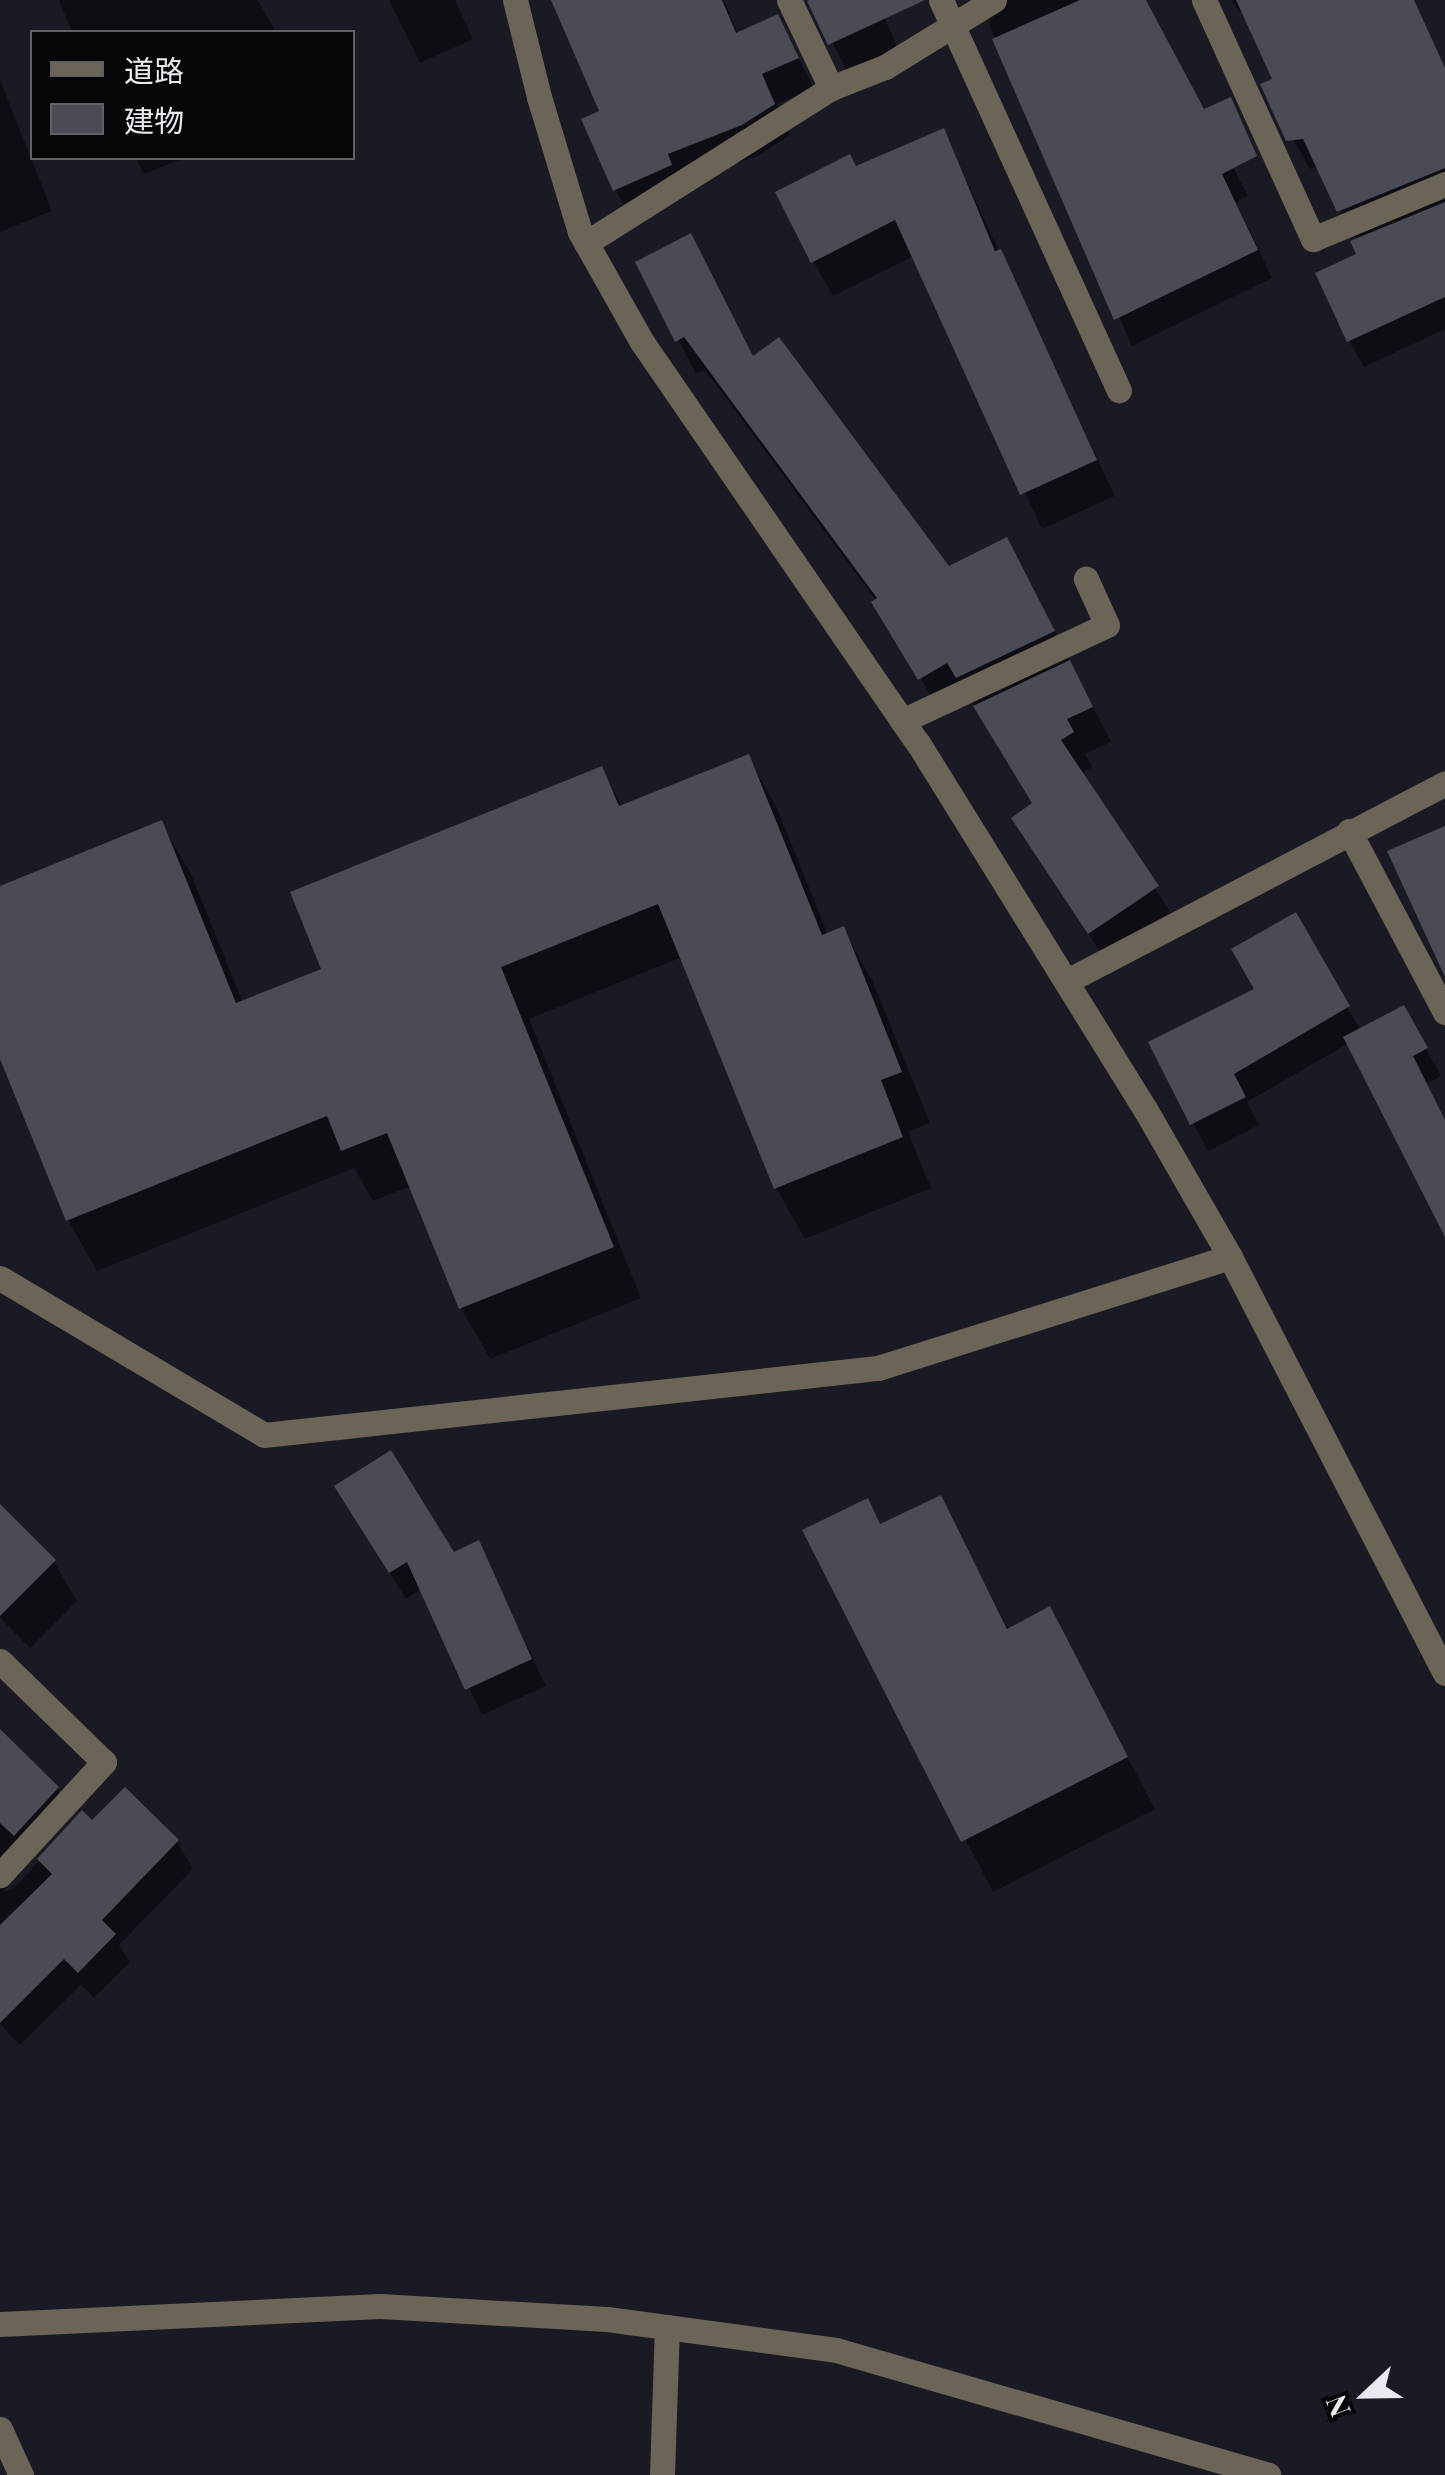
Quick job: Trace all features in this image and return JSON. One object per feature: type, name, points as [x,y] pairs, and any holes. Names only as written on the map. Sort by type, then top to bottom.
[{"type":"street","points":[[515,0],[538,97],[586,243],[642,342],[902,721],[1067,981],[1230,1257],[1435,1625],[1445,1674]]},
{"type":"street","points":[[789,0],[831,88]]},
{"type":"street","points":[[941,0],[1119,390]]},
{"type":"street","points":[[586,243],[831,88],[885,67],[994,0]]},
{"type":"street","points":[[1204,0],[1313,239],[1445,184]]},
{"type":"street","points":[[902,721],[1106,625],[1086,579]]},
{"type":"street","points":[[1067,981],[1445,783]]},
{"type":"street","points":[[1349,831],[1445,1012]]},
{"type":"street","points":[[0,1278],[264,1436],[878,1368],[1230,1257]]},
{"type":"street","points":[[0,1662],[104,1762],[0,1875]]},
{"type":"street","points":[[0,2324],[380,2306],[607,2318],[836,2350],[1268,2475]]},
{"type":"street","points":[[662,2475],[667,2327]]},
{"type":"street","points":[[0,2429],[20,2475]]},
{"type":"building","points":[[551,0],[722,0],[736,33],[778,14],[799,58],[762,74],[775,104],[742,125],[668,154],[672,165],[613,191],[581,119],[599,111]]},
{"type":"building","points":[[809,0],[925,0],[828,45],[807,1]]},
{"type":"building","points":[[1080,0],[1146,0],[1204,109],[1231,97],[1257,156],[1222,174],[1258,250],[1114,320],[992,39]]},
{"type":"building","points":[[1236,0],[1414,0],[1445,68],[1445,168],[1337,212],[1303,139],[1286,141],[1260,84],[1272,79]]},
{"type":"building","points":[[944,128],[995,251],[1001,249],[1097,460],[1020,495],[895,220],[811,263],[775,192],[850,154],[856,166]]},
{"type":"building","points":[[1445,202],[1445,297],[1347,342],[1315,273],[1356,254],[1350,241]]},
{"type":"building","points":[[691,233],[753,356],[779,337],[949,566],[1007,537],[1055,631],[956,678],[947,663],[918,680],[871,602],[877,598],[684,337],[675,342],[635,262]]},
{"type":"building","points":[[1070,660],[1093,707],[1067,719],[1074,732],[1061,740],[1159,886],[1088,934],[1011,818],[1032,803],[973,706]]},
{"type":"building","points":[[749,754],[822,935],[844,926],[902,1072],[881,1080],[903,1137],[774,1189],[658,904],[501,967],[614,1247],[459,1309],[387,1133],[341,1151],[327,1116],[66,1221],[0,1059],[0,886],[162,820],[236,1003],[321,969],[290,892],[602,766],[619,806]]},
{"type":"building","points":[[1445,826],[1445,977],[1387,851]]},
{"type":"building","points":[[1296,912],[1350,1006],[1234,1074],[1246,1097],[1190,1125],[1148,1042],[1254,989],[1231,949]]},
{"type":"building","points":[[1404,1005],[1428,1048],[1413,1056],[1445,1120],[1445,1237],[1343,1037]]},
{"type":"building","points":[[391,1450],[454,1552],[479,1540],[532,1659],[465,1690],[407,1562],[389,1573],[334,1486]]},
{"type":"building","points":[[941,1495],[1007,1629],[1050,1606],[1128,1757],[961,1842],[802,1530],[868,1498],[880,1524]]},
{"type":"building","points":[[0,1504],[56,1560],[0,1616]]},
{"type":"building","points":[[0,1729],[59,1787],[14,1836],[0,1823]]},
{"type":"building","points":[[125,1787],[179,1840],[102,1920],[116,1934],[78,1973],[64,1959],[0,2023],[0,1925],[52,1874],[37,1859],[82,1810],[92,1820]]}]
